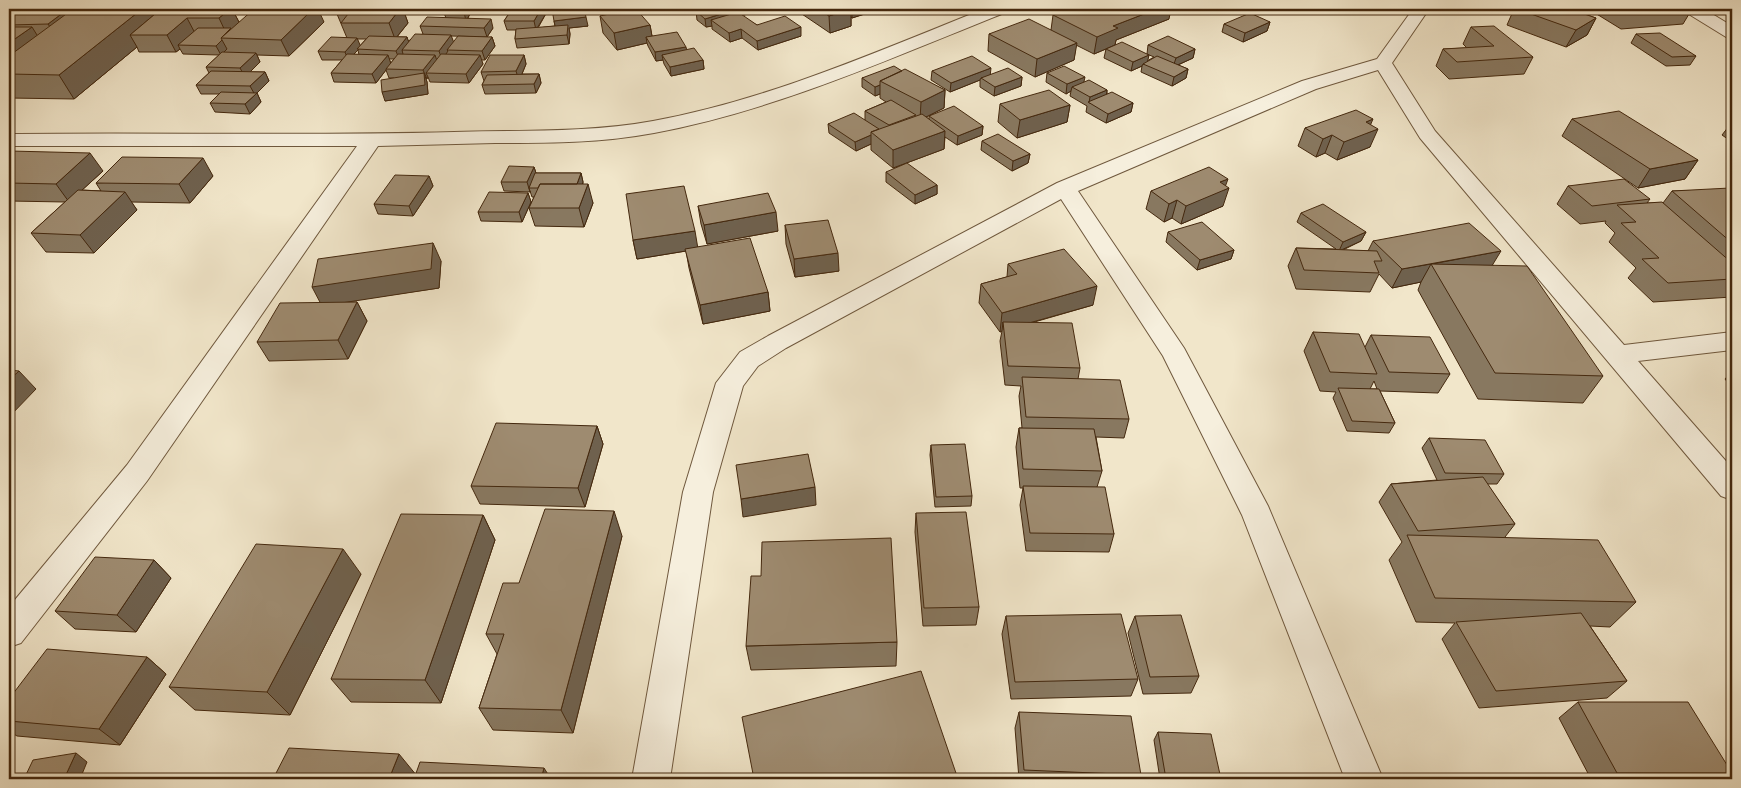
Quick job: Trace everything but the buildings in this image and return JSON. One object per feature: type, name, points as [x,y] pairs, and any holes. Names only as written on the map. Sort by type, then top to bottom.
[{"type":"street","points":[[9,140],[371,141],[583,134],[651,128],[713,115],[824,78],[998,9]]},
{"type":"street","points":[[651,779],[698,492],[730,383],[749,359],[777,342],[1065,188],[1309,85],[1382,63],[1421,9]]},
{"type":"street","points":[[1693,9],[1732,33]]},
{"type":"street","points":[[1382,63],[1427,134],[1732,488]]},
{"type":"street","points":[[9,632],[137,473],[371,141]]},
{"type":"street","points":[[1065,188],[1175,354],[1257,515],[1364,779]]},
{"type":"street","points":[[1617,356],[1732,341]]}]
